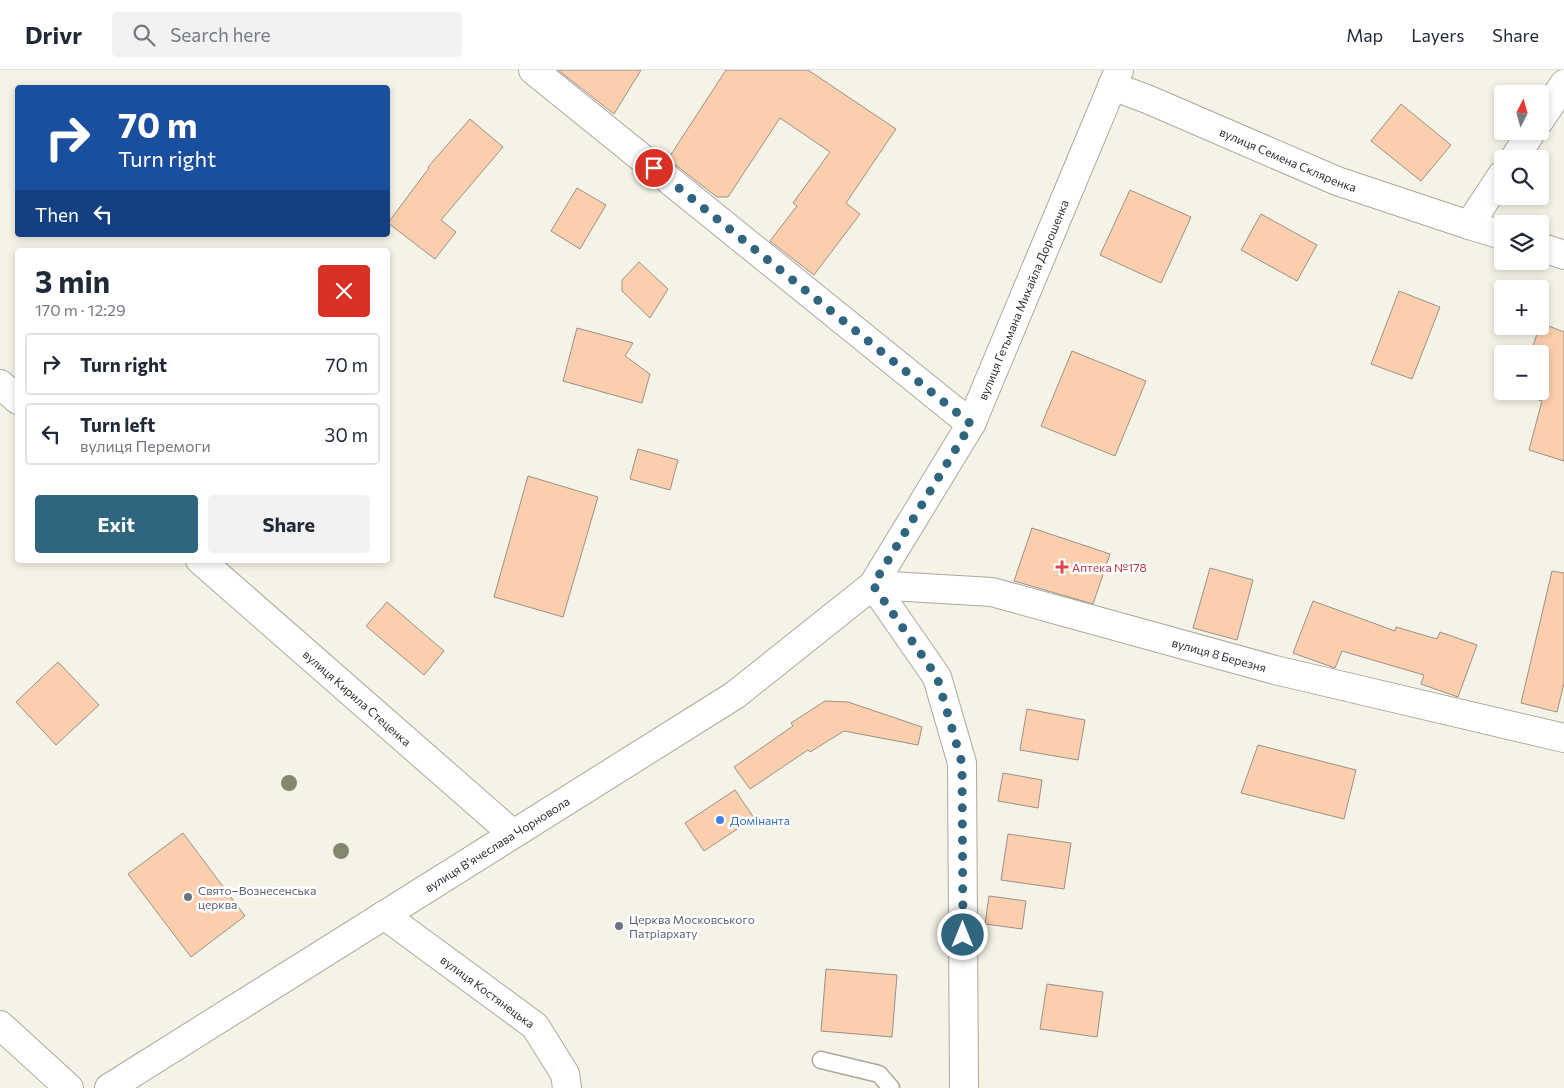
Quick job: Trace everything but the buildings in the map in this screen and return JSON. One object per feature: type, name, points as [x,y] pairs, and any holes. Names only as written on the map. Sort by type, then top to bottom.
[{"type":"street","points":[[533,70],[971,424]]},
{"type":"street","name":"вулиця Гетьмана Михайла Дорошенка","points":[[873,585],[971,424],[1115,78]]},
{"type":"street","name":"вулиця Семена Скляренка","points":[[1115,78],[1147,99],[1337,181],[1494,233]]},
{"type":"street","points":[[1549,106],[1564,84]]},
{"type":"street","points":[[1469,225],[1494,187]]},
{"type":"street","points":[[1549,250],[1564,255]]},
{"type":"street","points":[[0,384],[15,397]]},
{"type":"street","name":"вулиця Кирила Стеценка","points":[[203,563],[513,834]]},
{"type":"street","points":[[873,585],[937,677],[962,763],[964,1088]]},
{"type":"street","name":"вулиця 8 Березня","points":[[873,585],[992,592],[1275,670],[1564,738]]},
{"type":"street","name":"вулиця Вʼячеслава Чорновола","points":[[109,1088],[735,695],[873,585]]},
{"type":"street","name":"вулиця Костянецька","points":[[384,915],[535,1026],[565,1074],[567,1088]]},
{"type":"street","points":[[0,1025],[69,1088]]},
{"type":"lane","points":[[820,1060],[879,1074],[891,1088]]},
{"type":"place","name":"Аптека №178","points":[[1062,567]]},
{"type":"place","name":"Домінанта","points":[[720,820]]},
{"type":"place","name":"Свято–Вознесенська церква","points":[[188,897]]},
{"type":"place","name":"Церква Московського Патріархату","points":[[619,926]]},
{"type":"route","points":[[654,168],[971,424],[873,585],[937,677],[962,763],[963,935]]}]
